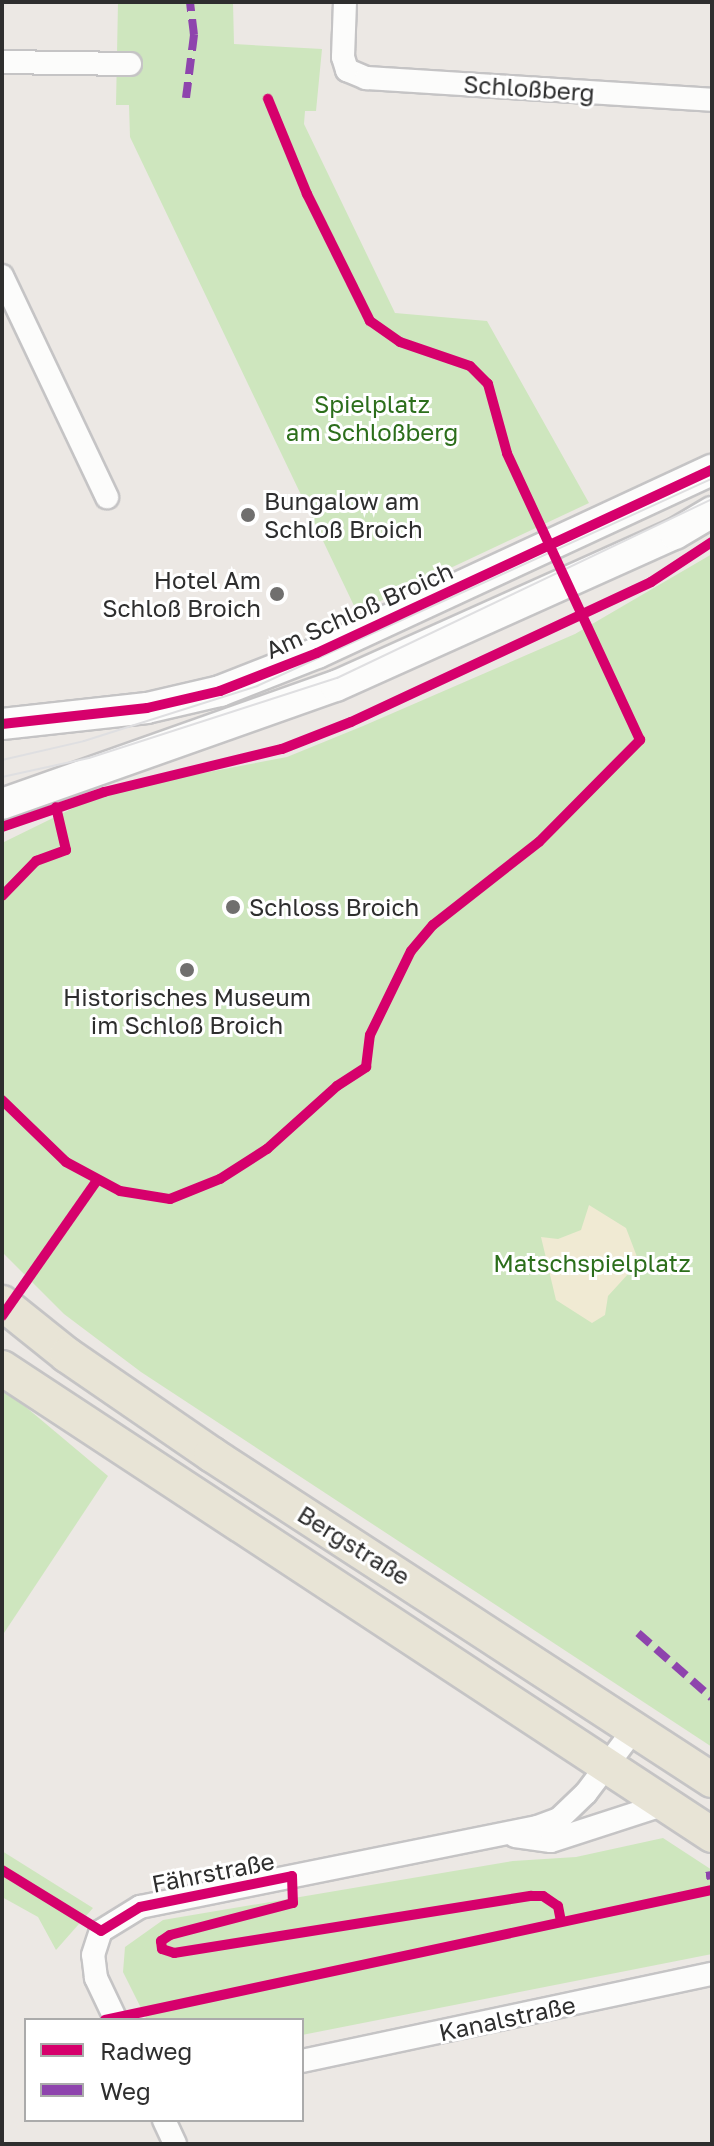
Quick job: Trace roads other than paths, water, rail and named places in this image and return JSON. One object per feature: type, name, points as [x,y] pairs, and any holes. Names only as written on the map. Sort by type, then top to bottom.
[{"type":"main road","name":"Am Schloß Broich","points":[[2,724],[147,708],[220,691],[317,653],[712,470]]},
{"type":"main road","points":[[2,804],[336,686],[675,534],[712,512]]},
{"type":"main road","name":"Bergstraße","points":[[2,1303],[67,1355],[211,1454],[712,1780]]},
{"type":"main road","name":"Bergstraße","points":[[2,1368],[712,1835]]},
{"type":"street","name":"Schloßberg","points":[[345,2],[343,57],[347,70],[366,78],[712,100]]},
{"type":"street","points":[[2,62],[130,64]]},
{"type":"street","points":[[2,276],[107,497]]},
{"type":"street","name":"Fährstraße","points":[[115,2018],[96,1978],[93,1955],[101,1931],[140,1907],[510,1835],[559,1819],[608,1766],[635,1728]]},
{"type":"street","name":"Fährstraße","points":[[510,1835],[551,1841],[665,1804]]},
{"type":"street","name":"Kanalstraße","points":[[304,2061],[712,1974]]},
{"type":"street","points":[[165,2122],[175,2144]]},
{"type":"tram line","points":[[2,760],[84,741],[257,686],[712,479]]},
{"type":"tram line","points":[[2,777],[89,758],[337,678],[712,499]]},
{"type":"place","name":"Bungalow am Schloß Broich","points":[[248,515]]},
{"type":"place","name":"Hotel Am Schloß Broich","points":[[277,594]]},
{"type":"place","name":"Schloss Broich","points":[[233,907]]},
{"type":"place","name":"Historisches Museum im Schloß Broich","points":[[187,970]]},
{"type":"park label","name":"Spielplatz am Schloßberg","points":[[372,418]]},
{"type":"park label","name":"Matschspielplatz","points":[[592,1263]]}]
